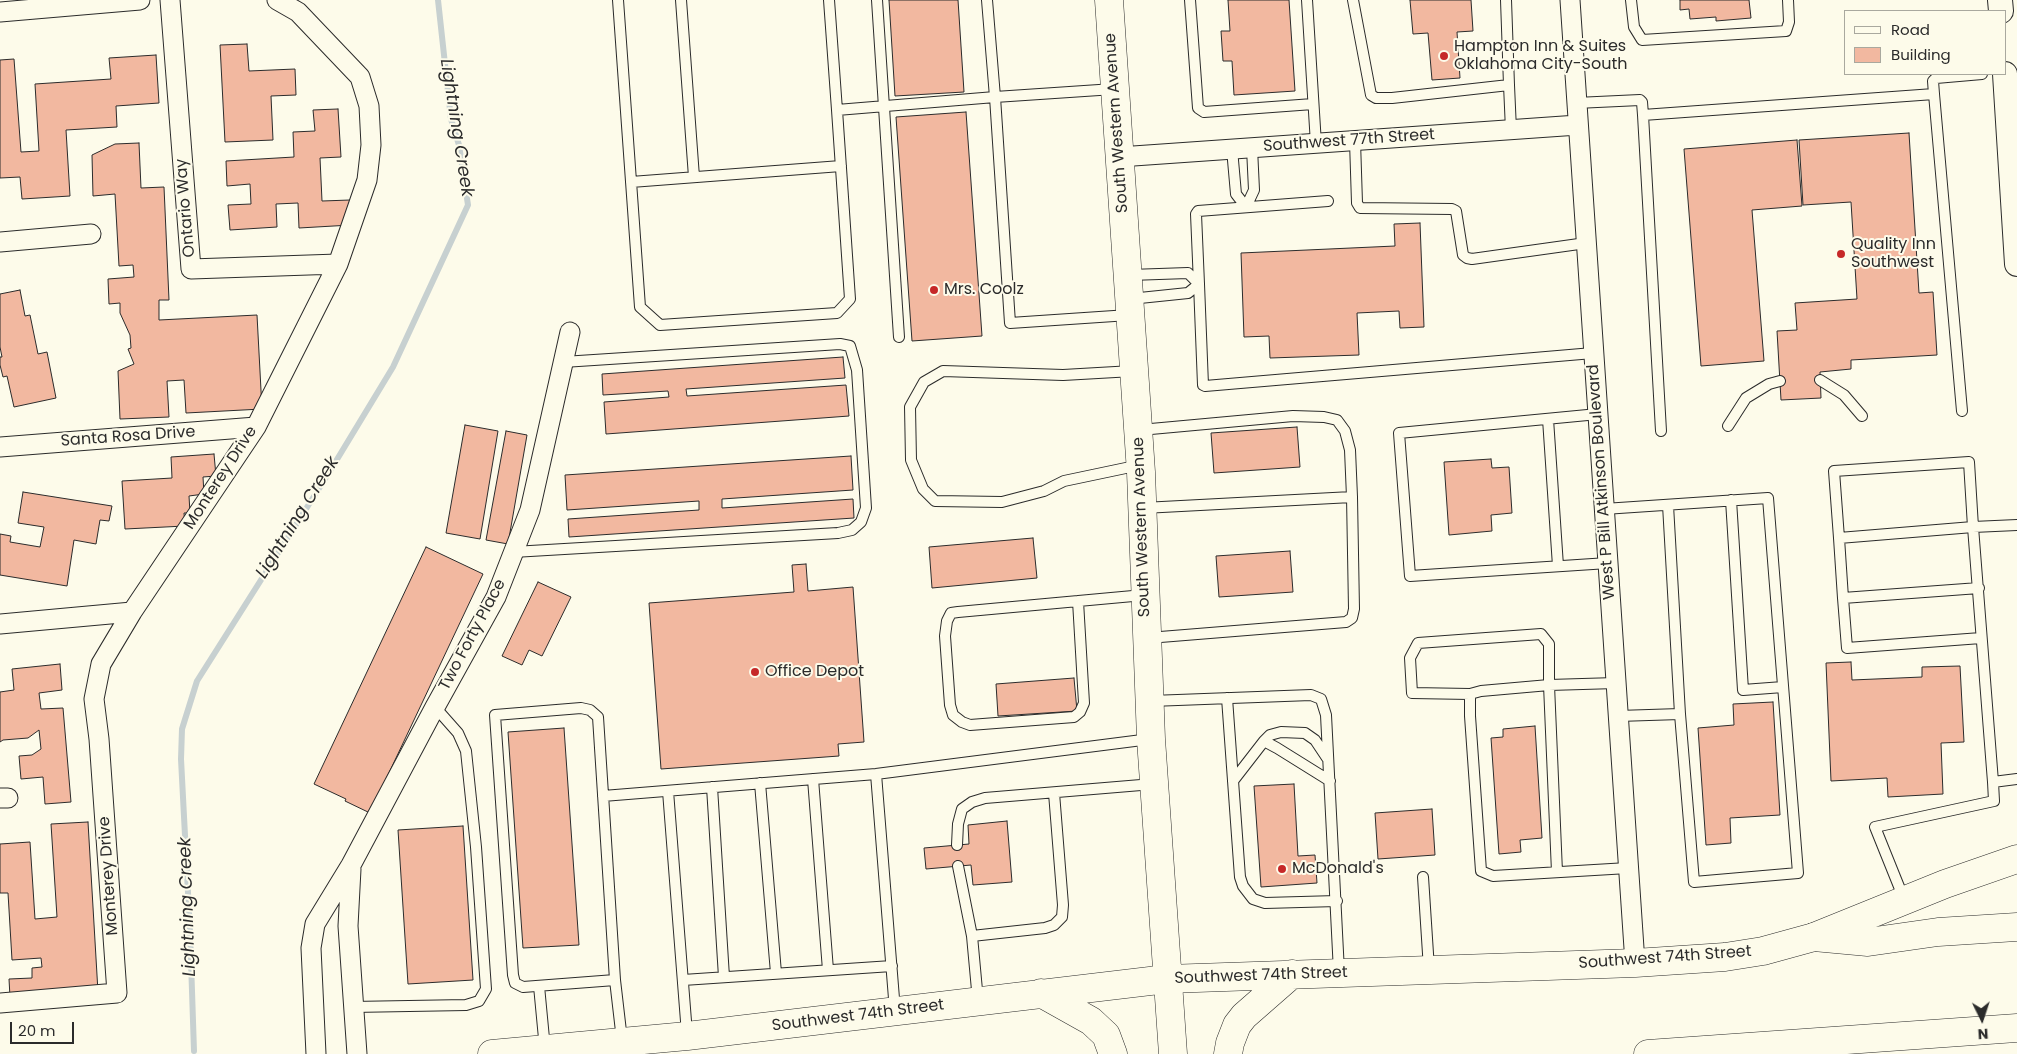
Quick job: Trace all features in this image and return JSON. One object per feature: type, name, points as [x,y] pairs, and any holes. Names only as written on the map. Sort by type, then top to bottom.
[{"type":"main road","name":"South Western Avenue","points":[[1109,0],[1141,464],[1151,739],[1173,1054]]},
{"type":"main road","name":"Southwest 74th Street","points":[[492,1054],[540,1052],[623,1041],[687,1036],[1167,979],[1635,963],[1725,957],[1763,950],[1814,937],[2013,858]]},
{"type":"main road","points":[[1814,937],[1868,942],[1938,932],[2017,927]]},
{"type":"main road","points":[[1228,1054],[1237,1025],[1244,1016],[1292,974]]},
{"type":"main road","points":[[1041,993],[1092,1021],[1106,1035],[1114,1054]]},
{"type":"main road","points":[[1648,1054],[2017,1028]]},
{"type":"street","points":[[0,12],[140,0]]},
{"type":"street","name":"Ontario Way","points":[[170,0],[191,270],[338,264]]},
{"type":"street","name":"Monterey Drive","points":[[0,1003],[117,993],[99,739],[94,699],[101,664],[132,612],[256,427],[338,264],[367,180],[371,145],[369,106],[360,77],[298,12],[277,0]]},
{"type":"street","name":"West P Bill Atkinson Boulevard","points":[[1570,0],[1635,963]]},
{"type":"street","points":[[2005,75],[2017,251]]},
{"type":"street","name":"Southwest 77th Street","points":[[1119,157],[1578,125]]},
{"type":"street","points":[[0,242],[91,234]]},
{"type":"street","name":"Two Forty Place","points":[[316,1054],[311,948],[315,924],[351,865],[434,707],[496,597],[530,510],[570,332]]},
{"type":"street","name":"Santa Rosa Drive","points":[[0,447],[256,427]]},
{"type":"street","points":[[0,624],[132,612]]},
{"type":"street","name":"Two Forty Place","points":[[351,865],[348,926],[356,1054]]},
{"type":"lane","points":[[618,0],[640,307],[660,325],[837,313],[850,299],[829,0]]},
{"type":"lane","points":[[681,0],[694,177]]},
{"type":"lane","points":[[877,0],[898,337]]},
{"type":"lane","points":[[987,0],[1010,323],[1129,296],[1188,273],[1199,284]]},
{"type":"lane","points":[[1190,0],[1198,108],[1204,112],[1313,104]]},
{"type":"lane","points":[[1307,0],[1316,144]]},
{"type":"lane","points":[[1353,0],[1371,95],[1376,98],[1392,98],[1508,85]]},
{"type":"lane","points":[[1506,0],[1511,130]]},
{"type":"lane","points":[[1631,0],[1634,27],[1642,40],[1786,31],[1789,22],[1788,0]]},
{"type":"lane","points":[[1962,411],[1933,80],[1936,78],[1970,75]]},
{"type":"lane","points":[[837,110],[1115,89]]},
{"type":"lane","points":[[1643,115],[1934,94]]},
{"type":"lane","points":[[1576,103],[1640,100],[1642,102],[1661,431]]},
{"type":"lane","points":[[1354,141],[1357,203],[1360,208],[1452,209],[1456,211],[1463,256],[1467,258],[1472,260],[1586,243]]},
{"type":"lane","points":[[1246,207],[1254,190],[1252,148]]},
{"type":"lane","points":[[1232,149],[1236,194],[1246,207]]},
{"type":"lane","points":[[631,182],[841,166]]},
{"type":"lane","points":[[1328,201],[1246,207],[1198,212],[1196,214],[1203,385],[1593,353]]},
{"type":"lane","points":[[1129,296],[1188,293],[1199,284]]},
{"type":"lane","points":[[513,552],[838,533],[852,530],[862,522],[866,508],[857,370],[850,346],[840,344],[563,362]]},
{"type":"lane","points":[[1134,370],[1063,375],[943,371],[924,382],[910,408],[911,460],[923,489],[935,501],[1002,502],[1044,492],[1064,481],[1141,464]]},
{"type":"lane","points":[[1820,380],[1844,395],[1862,416]]},
{"type":"lane","points":[[1728,426],[1746,398],[1769,384],[1780,381]]},
{"type":"lane","points":[[1598,414],[1399,433],[1410,576],[1608,562]]},
{"type":"lane","points":[[1138,430],[1293,416],[1324,416],[1337,420],[1346,431],[1350,450],[1354,609],[1352,618],[1346,622],[1147,638]]},
{"type":"lane","points":[[1548,419],[1558,566]]},
{"type":"lane","points":[[1905,900],[1875,827],[1994,801],[1969,462],[1834,471],[1847,648],[1981,638]]},
{"type":"lane","points":[[1143,508],[1352,497]]},
{"type":"lane","points":[[1604,509],[1768,498],[1798,873],[1694,882],[1680,714],[1668,505]]},
{"type":"lane","points":[[1731,500],[1743,690],[1783,687]]},
{"type":"lane","points":[[1839,538],[2017,525]]},
{"type":"lane","points":[[1843,598],[1979,588]]},
{"type":"lane","points":[[1078,601],[1084,703],[1080,712],[1074,717],[970,725],[962,722],[954,715],[950,705],[945,636],[947,621],[951,614],[1078,601],[1145,595]]},
{"type":"lane","points":[[1557,872],[1549,685],[1549,644],[1541,634],[1418,643],[1410,658],[1412,693],[1470,694],[1549,685],[1616,684]]},
{"type":"lane","points":[[1470,694],[1482,871],[1493,876],[1628,868]]},
{"type":"lane","points":[[1150,702],[1311,695],[1321,699],[1325,707],[1326,716],[1337,901],[1339,973]]},
{"type":"lane","points":[[1227,698],[1240,877],[1243,886],[1253,899],[1265,903],[1337,901]]},
{"type":"lane","points":[[352,1007],[466,1005],[479,1001],[486,989],[476,847],[466,751],[458,733],[434,707]]},
{"type":"lane","points":[[615,980],[523,987],[515,983],[495,715],[581,708],[590,710],[598,717],[615,980],[623,1041]]},
{"type":"lane","points":[[1618,716],[1680,714]]},
{"type":"lane","points":[[1233,781],[1270,735],[1281,732],[1305,733],[1315,740],[1328,761]]},
{"type":"lane","points":[[603,796],[876,774],[1151,739]]},
{"type":"lane","points":[[1264,742],[1330,781]]},
{"type":"lane","points":[[876,774],[895,1012]]},
{"type":"lane","points":[[813,779],[828,970]]},
{"type":"lane","points":[[1993,782],[2017,779]]},
{"type":"lane","points":[[760,783],[776,973]]},
{"type":"lane","points":[[957,845],[958,824],[962,809],[972,802],[985,798],[1154,784]]},
{"type":"lane","points":[[712,787],[724,977]]},
{"type":"lane","points":[[668,791],[687,1036]]},
{"type":"lane","points":[[972,936],[1045,928],[1054,924],[1062,917],[1063,905],[1054,793]]},
{"type":"lane","points":[[958,866],[972,936],[978,1002]]},
{"type":"lane","points":[[1424,877],[1429,970]]},
{"type":"lane","points":[[683,980],[892,966]]},
{"type":"lane","points":[[539,986],[540,1052]]},
{"type":"building","points":[[889,0],[958,0],[964,92],[895,96]]},
{"type":"building","points":[[1228,0],[1289,0],[1295,91],[1234,95],[1232,61],[1223,61],[1221,31],[1230,31]]},
{"type":"building","name":"Hampton Inn & Suites Oklahoma City-South","points":[[1410,0],[1471,0],[1473,31],[1457,32],[1460,78],[1432,80],[1428,33],[1413,34]]},
{"type":"building","points":[[1680,0],[1749,0],[1751,18],[1716,21],[1716,17],[1690,19],[1689,9],[1680,10]]},
{"type":"building","points":[[247,44],[249,71],[295,69],[296,95],[271,96],[273,140],[225,142],[220,45]]},
{"type":"building","points":[[156,55],[159,103],[116,106],[117,127],[66,130],[70,196],[22,199],[20,177],[0,178],[0,60],[14,59],[21,152],[39,151],[35,84],[111,79],[109,58]]},
{"type":"building","points":[[338,109],[341,157],[320,158],[322,201],[350,200],[351,225],[299,228],[298,203],[276,204],[277,227],[230,230],[228,205],[251,204],[250,184],[227,186],[226,161],[294,157],[293,132],[315,131],[313,110]]},
{"type":"building","points":[[966,112],[982,336],[912,341],[896,117]]},
{"type":"building","points":[[1909,133],[1919,293],[1933,292],[1937,355],[1851,360],[1851,369],[1820,372],[1821,398],[1781,400],[1777,331],[1797,330],[1795,303],[1857,299],[1851,202],[1803,205],[1799,140]]},
{"type":"building","points":[[1797,140],[1802,206],[1752,210],[1764,361],[1701,366],[1684,149]]},
{"type":"building","points":[[139,143],[141,188],[164,187],[169,300],[159,300],[159,320],[257,315],[262,409],[186,413],[184,380],[167,381],[169,417],[120,419],[118,371],[134,364],[128,349],[131,348],[130,335],[120,313],[120,303],[109,304],[108,279],[134,277],[133,265],[119,266],[115,194],[93,196],[92,155],[115,144]]},
{"type":"building","points":[[1420,223],[1424,327],[1400,328],[1399,311],[1357,313],[1359,355],[1270,358],[1269,336],[1244,337],[1241,253],[1395,246],[1394,224]]},
{"type":"building","points":[[20,290],[25,316],[30,315],[38,354],[47,352],[56,398],[14,407],[7,376],[3,377],[0,365],[0,357],[2,357],[0,347],[0,294]]},
{"type":"building","points":[[843,357],[845,378],[686,389],[687,396],[846,385],[849,416],[606,434],[604,402],[669,397],[668,391],[603,395],[602,374]]},
{"type":"building","points":[[465,425],[498,431],[480,539],[446,533]]},
{"type":"building","points":[[1297,427],[1300,467],[1214,473],[1211,433]]},
{"type":"building","points":[[506,431],[527,435],[508,544],[486,540]]},
{"type":"building","points":[[214,454],[216,476],[203,477],[204,494],[189,496],[190,513],[184,513],[185,526],[125,529],[122,481],[172,478],[171,457]]},
{"type":"building","points":[[851,456],[853,490],[722,499],[722,508],[853,499],[854,518],[569,537],[568,519],[699,510],[699,501],[567,510],[565,475]]},
{"type":"building","points":[[1491,459],[1492,468],[1509,467],[1512,513],[1491,515],[1492,531],[1449,535],[1444,462]]},
{"type":"building","points":[[23,492],[112,506],[109,521],[100,520],[96,544],[74,540],[67,586],[0,575],[0,534],[11,536],[10,542],[40,547],[44,527],[18,523]]},
{"type":"building","points":[[1033,538],[1037,578],[932,588],[929,547]]},
{"type":"building","points":[[426,547],[483,574],[370,813],[314,784]]},
{"type":"building","points":[[1290,551],[1293,592],[1219,597],[1216,556]]},
{"type":"building","points":[[806,564],[808,591],[853,587],[864,742],[838,744],[839,756],[661,769],[649,603],[794,592],[792,565]]},
{"type":"building","points":[[538,582],[571,597],[542,656],[529,650],[522,665],[502,656]]},
{"type":"building","points":[[1851,662],[1852,680],[1922,677],[1922,667],[1960,666],[1964,742],[1941,743],[1943,794],[1888,797],[1887,778],[1831,781],[1826,663]]},
{"type":"building","points":[[60,664],[62,690],[39,693],[41,709],[63,708],[71,802],[45,804],[43,777],[21,779],[19,756],[32,755],[41,749],[39,730],[28,738],[3,740],[0,742],[0,692],[14,690],[12,669]]},
{"type":"building","points":[[1074,678],[1077,711],[998,716],[996,684]]},
{"type":"building","points":[[1773,702],[1780,815],[1730,818],[1731,843],[1706,845],[1698,728],[1734,725],[1733,704]]},
{"type":"building","points":[[1535,726],[1542,838],[1520,840],[1521,852],[1499,854],[1491,738],[1503,737],[1503,729]]},
{"type":"building","points":[[564,728],[579,945],[523,948],[508,732]]},
{"type":"building","points":[[1294,784],[1298,856],[1315,855],[1317,883],[1261,887],[1254,786]]},
{"type":"building","points":[[1432,809],[1435,855],[1378,859],[1375,813]]},
{"type":"building","points":[[1007,821],[1012,882],[973,885],[971,865],[926,869],[924,848],[969,844],[968,825]]},
{"type":"building","points":[[88,822],[98,992],[10,997],[9,979],[32,978],[32,968],[42,967],[41,958],[12,960],[8,893],[0,893],[0,844],[30,842],[35,919],[57,917],[51,824]]},
{"type":"building","points":[[463,826],[473,980],[408,984],[398,830]]},
{"type":"waterway","name":"Lightning Creek","points":[[194,1051],[181,759],[182,729],[197,681],[330,471],[393,367],[468,205],[459,145],[451,119],[438,0]]},
{"type":"place","name":"Hampton Inn & Suites Oklahoma City-South","points":[[1444,56]]},
{"type":"place","name":"Quality Inn Southwest","points":[[1841,254]]},
{"type":"place","name":"Mrs. Coolz","points":[[934,290]]},
{"type":"place","name":"Office Depot","points":[[755,672]]},
{"type":"place","name":"McDonald's","points":[[1282,869]]}]
